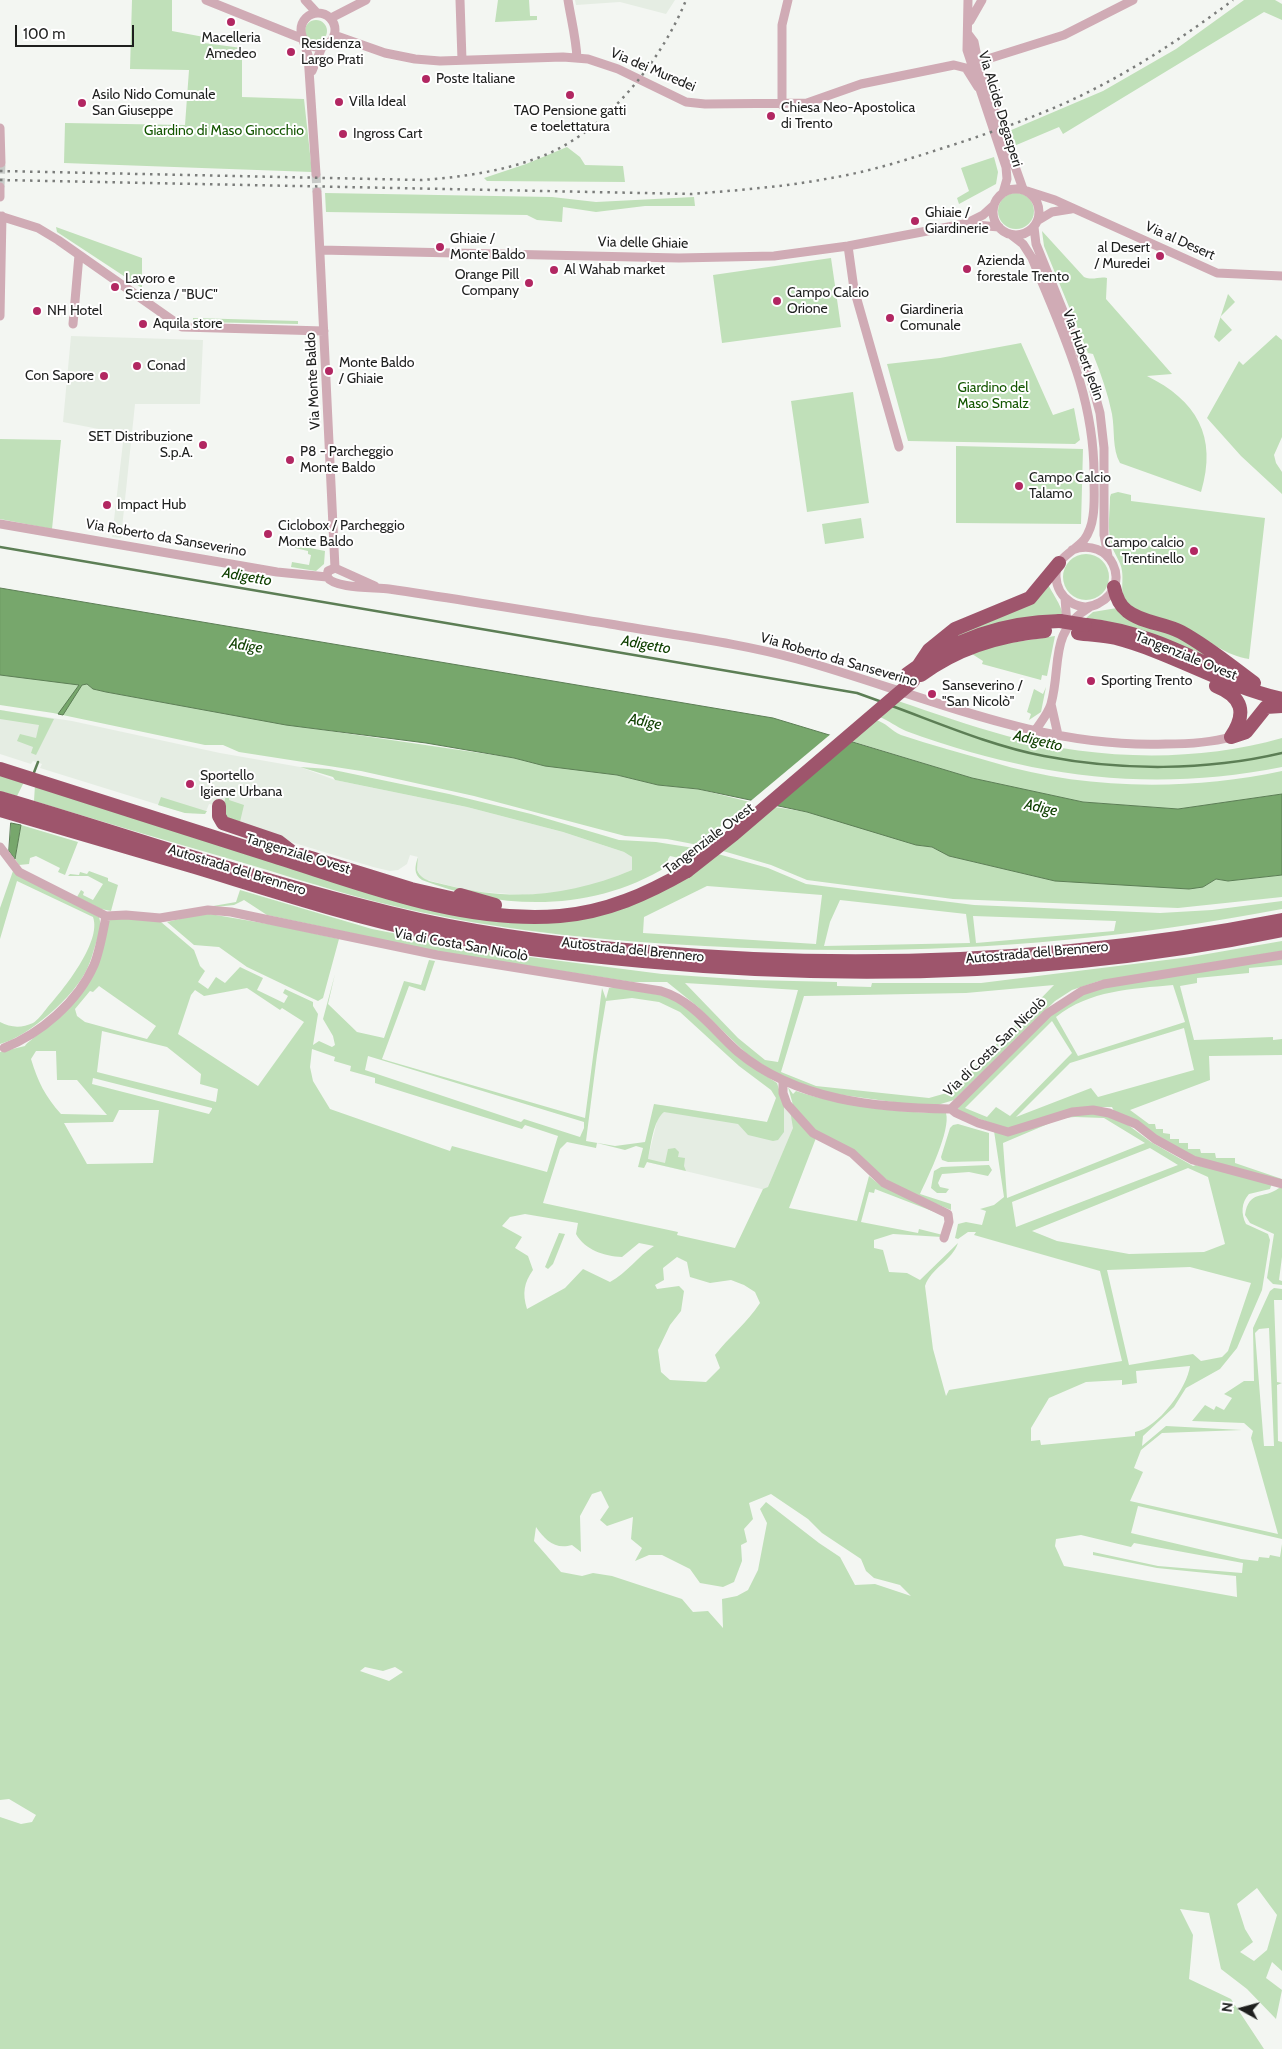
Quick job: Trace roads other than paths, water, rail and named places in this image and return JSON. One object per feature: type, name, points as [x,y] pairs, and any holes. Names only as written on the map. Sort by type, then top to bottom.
[{"type":"highway","points":[[919,665],[929,650],[955,628],[1030,598],[1059,562]]},
{"type":"highway","points":[[1114,588],[1117,598],[1125,610],[1134,616],[1178,631],[1198,642],[1254,684]]},
{"type":"highway","name":"Tangenziale Ovest","points":[[910,678],[919,665],[954,644],[980,634],[1021,624],[1118,629],[1159,641],[1254,684],[1282,691]]},
{"type":"highway","name":"Tangenziale Ovest","points":[[0,760],[32,775],[362,884],[449,908],[491,914],[553,916],[598,910],[633,899],[684,867],[734,834],[910,678],[973,647],[1011,636],[1070,627],[1116,638],[1252,692],[1282,699]]},
{"type":"highway","points":[[1174,660],[1184,671],[1230,692],[1238,702],[1241,715],[1240,724],[1231,737]]},
{"type":"highway","points":[[1231,737],[1246,732],[1266,707],[1282,706]]},
{"type":"highway","name":"Tangenziale Ovest","points":[[0,769],[32,775],[411,889],[495,905],[553,907],[606,898],[684,867]]},
{"type":"highway","name":"Autostrada del Brennero","points":[[0,798],[9,808],[390,914],[490,933],[617,949],[705,957],[819,962],[928,961],[1104,948],[1282,920]]},
{"type":"highway","points":[[219,806],[219,816],[223,823],[279,842],[292,852]]},
{"type":"highway","name":"Autostrada del Brennero","points":[[31,813],[286,895],[415,929],[484,943],[587,956],[706,967],[829,972],[923,972],[1103,960],[1230,941],[1282,930]]},
{"type":"street","points":[[206,0],[303,39],[313,47],[322,47],[329,43],[334,35],[335,28],[331,18]]},
{"type":"street","points":[[305,0],[317,13],[331,18],[366,0]]},
{"type":"street","points":[[460,0],[462,60]]},
{"type":"street","points":[[568,0],[572,31],[576,39],[577,58]]},
{"type":"street","points":[[782,105],[781,40],[782,25],[788,0]]},
{"type":"street","name":"Via Alcide Degasperi","points":[[968,0],[968,50],[978,87],[1006,167],[1007,179],[1003,192]]},
{"type":"street","points":[[968,23],[982,0]]},
{"type":"street","points":[[978,62],[1064,35],[1133,0]]},
{"type":"street","points":[[316,174],[307,47],[300,31],[302,22],[308,15],[317,13]]},
{"type":"street","name":"Via Alcide Degasperi","points":[[968,34],[974,42],[978,62],[1025,190]]},
{"type":"street","name":"Via dei Muredei","points":[[334,35],[402,57],[427,60],[577,58],[618,69],[686,102],[705,104],[782,105],[807,103],[861,84],[954,65],[961,66],[969,72],[978,87]]},
{"type":"street","points":[[310,76],[322,47]]},
{"type":"street","points":[[0,128],[1,163]]},
{"type":"street","points":[[0,187],[0,197]]},
{"type":"street","points":[[1035,224],[1038,204],[1025,190],[1012,189],[1003,192],[994,205],[993,215],[999,227],[1010,234],[1023,234],[1052,212],[1072,209]]},
{"type":"street","name":"Via al Desert","points":[[1025,190],[1040,194],[1217,273],[1282,276]]},
{"type":"street","name":"Via Monte Baldo","points":[[317,192],[337,569]]},
{"type":"street","name":"Via delle Ghiaie","points":[[320,250],[678,258],[774,256],[848,246],[964,224],[983,215],[994,205]]},
{"type":"street","points":[[0,316],[1,216],[38,228],[182,327],[324,331]]},
{"type":"street","name":"Via delle Ghiaie","points":[[964,224],[999,227]]},
{"type":"street","name":"Via Hubert Jedin","points":[[1035,224],[1036,244],[1091,380],[1100,413],[1104,448],[1104,535],[1108,556],[1115,568],[1114,588]]},
{"type":"street","name":"Via Hubert Jedin","points":[[1010,234],[1023,244],[1032,258],[1080,378],[1089,412],[1094,446],[1094,514],[1091,528],[1084,540],[1059,562]]},
{"type":"street","points":[[848,246],[854,289],[900,447]]},
{"type":"street","points":[[73,324],[79,255]]},
{"type":"street","name":"Via Roberto da Sanseverino","points":[[0,524],[277,572],[327,578],[335,583],[364,588],[377,587],[769,651],[999,722],[1058,736],[1112,744],[1140,745],[1200,743],[1231,737]]},
{"type":"street","points":[[1072,550],[1090,547],[1108,556]]},
{"type":"street","points":[[1059,562],[1056,574],[1057,584],[1065,598],[1070,627]]},
{"type":"street","points":[[327,578],[328,571],[337,569],[341,577],[335,583]]},
{"type":"street","name":"Via Roberto da Sanseverino","points":[[337,569],[377,587]]},
{"type":"street","points":[[1058,736],[1051,704],[1059,650],[1070,627],[1080,613],[1105,600],[1114,588]]},
{"type":"street","points":[[1065,598],[1077,606],[1091,606]]},
{"type":"street","points":[[1035,731],[1051,704]]},
{"type":"street","points":[[0,847],[19,872],[106,916],[94,966],[75,994],[37,1032],[4,1048]]},
{"type":"street","name":"Via di Costa San Nicolò","points":[[106,916],[126,914],[160,918],[214,910],[242,913],[437,956],[661,991],[688,1004],[738,1051],[760,1068],[783,1082],[828,1097],[930,1109],[951,1109],[1048,1013],[1082,991],[1104,984],[1282,955]]},
{"type":"street","points":[[783,1082],[783,1093],[787,1104],[813,1133],[852,1153],[884,1183],[948,1214],[949,1222],[944,1238]]},
{"type":"street","points":[[951,1109],[978,1123],[1008,1132],[1072,1112],[1093,1110],[1110,1113],[1136,1124],[1155,1139],[1193,1160],[1282,1184]]},
{"type":"water","name":"Adige","points":[[0,588],[773,718],[972,778],[1083,802],[1178,809],[1282,794],[1282,875],[1228,881],[1216,879],[1203,887],[1189,889],[1055,881],[949,856],[932,847],[916,845],[807,812],[698,789],[658,785],[617,775],[545,766],[514,758],[426,743],[286,725],[106,692],[93,689],[87,684],[82,685],[63,715],[58,714],[79,685],[0,675]]},
{"type":"water","points":[[11,823],[21,825],[15,859],[9,851]]},
{"type":"waterway","name":"Adigetto","points":[[0,547],[857,693],[882,702]]},
{"type":"waterway","name":"Adigetto","points":[[892,706],[1005,746],[1025,752],[1073,761],[1133,766],[1194,766],[1253,759],[1282,753]]},
{"type":"waterway","points":[[33,775],[38,762]]},
{"type":"tunnel","points":[[0,187],[1,163]]},
{"type":"tunnel","points":[[316,174],[317,192]]},
{"type":"railway","points":[[0,171],[422,180],[469,175],[500,169],[530,161],[568,144],[610,111],[647,69],[676,23],[686,0]]},
{"type":"railway","points":[[0,180],[692,194],[796,184],[844,176],[898,162],[1042,113],[1097,88],[1137,65],[1196,27],[1233,0]]},
{"type":"place","name":"Macelleria Amedeo","points":[[231,22]]},
{"type":"place","name":"Residenza Largo Prati","points":[[291,52]]},
{"type":"place","name":"Poste Italiane","points":[[426,79]]},
{"type":"place","name":"TAO Pensione gatti e toelettatura","points":[[570,95]]},
{"type":"place","name":"Villa Ideal","points":[[339,102]]},
{"type":"place","name":"Asilo Nido Comunale San Giuseppe","points":[[82,103]]},
{"type":"place","name":"Chiesa Neo-Apostolica di Trento","points":[[771,116]]},
{"type":"place","name":"Ingross Cart","points":[[343,134]]},
{"type":"place","name":"Ghiaie / Giardinerie","points":[[915,221]]},
{"type":"place","name":"Ghiaie / Monte Baldo","points":[[440,247]]},
{"type":"place","name":"al Desert / Muredei","points":[[1160,256]]},
{"type":"place","name":"Azienda forestale Trento","points":[[967,269]]},
{"type":"place","name":"Al Wahab market","points":[[554,270]]},
{"type":"place","name":"Orange Pill Company","points":[[529,283]]},
{"type":"place","name":"Lavoro e Scienza / \"BUC\"","points":[[115,287]]},
{"type":"place","name":"Campo Calcio Orione","points":[[777,301]]},
{"type":"place","name":"NH Hotel","points":[[37,311]]},
{"type":"place","name":"Giardineria Comunale","points":[[890,318]]},
{"type":"place","name":"Aquila store","points":[[143,324]]},
{"type":"place","name":"Conad","points":[[137,366]]},
{"type":"place","name":"Monte Baldo / Ghiaie","points":[[329,371]]},
{"type":"place","name":"Con Sapore","points":[[104,376]]},
{"type":"place","name":"SET Distribuzione S.p.A.","points":[[203,445]]},
{"type":"place","name":"P8 - Parcheggio Monte Baldo","points":[[290,460]]},
{"type":"place","name":"Campo Calcio Talamo","points":[[1019,486]]},
{"type":"place","name":"Impact Hub","points":[[107,505]]},
{"type":"place","name":"Ciclobox / Parcheggio Monte Baldo","points":[[268,534]]},
{"type":"place","name":"Campo calcio Trentinello","points":[[1194,551]]},
{"type":"place","name":"Sporting Trento","points":[[1091,681]]},
{"type":"place","name":"Sanseverino / \"San Nicolò\"","points":[[932,694]]},
{"type":"place","name":"Sportello Igiene Urbana","points":[[190,784]]},
{"type":"park label","name":"Giardino di Maso Ginocchio","points":[[224,131]]},
{"type":"park label","name":"Giardino del Maso Smalz","points":[[993,396]]}]
